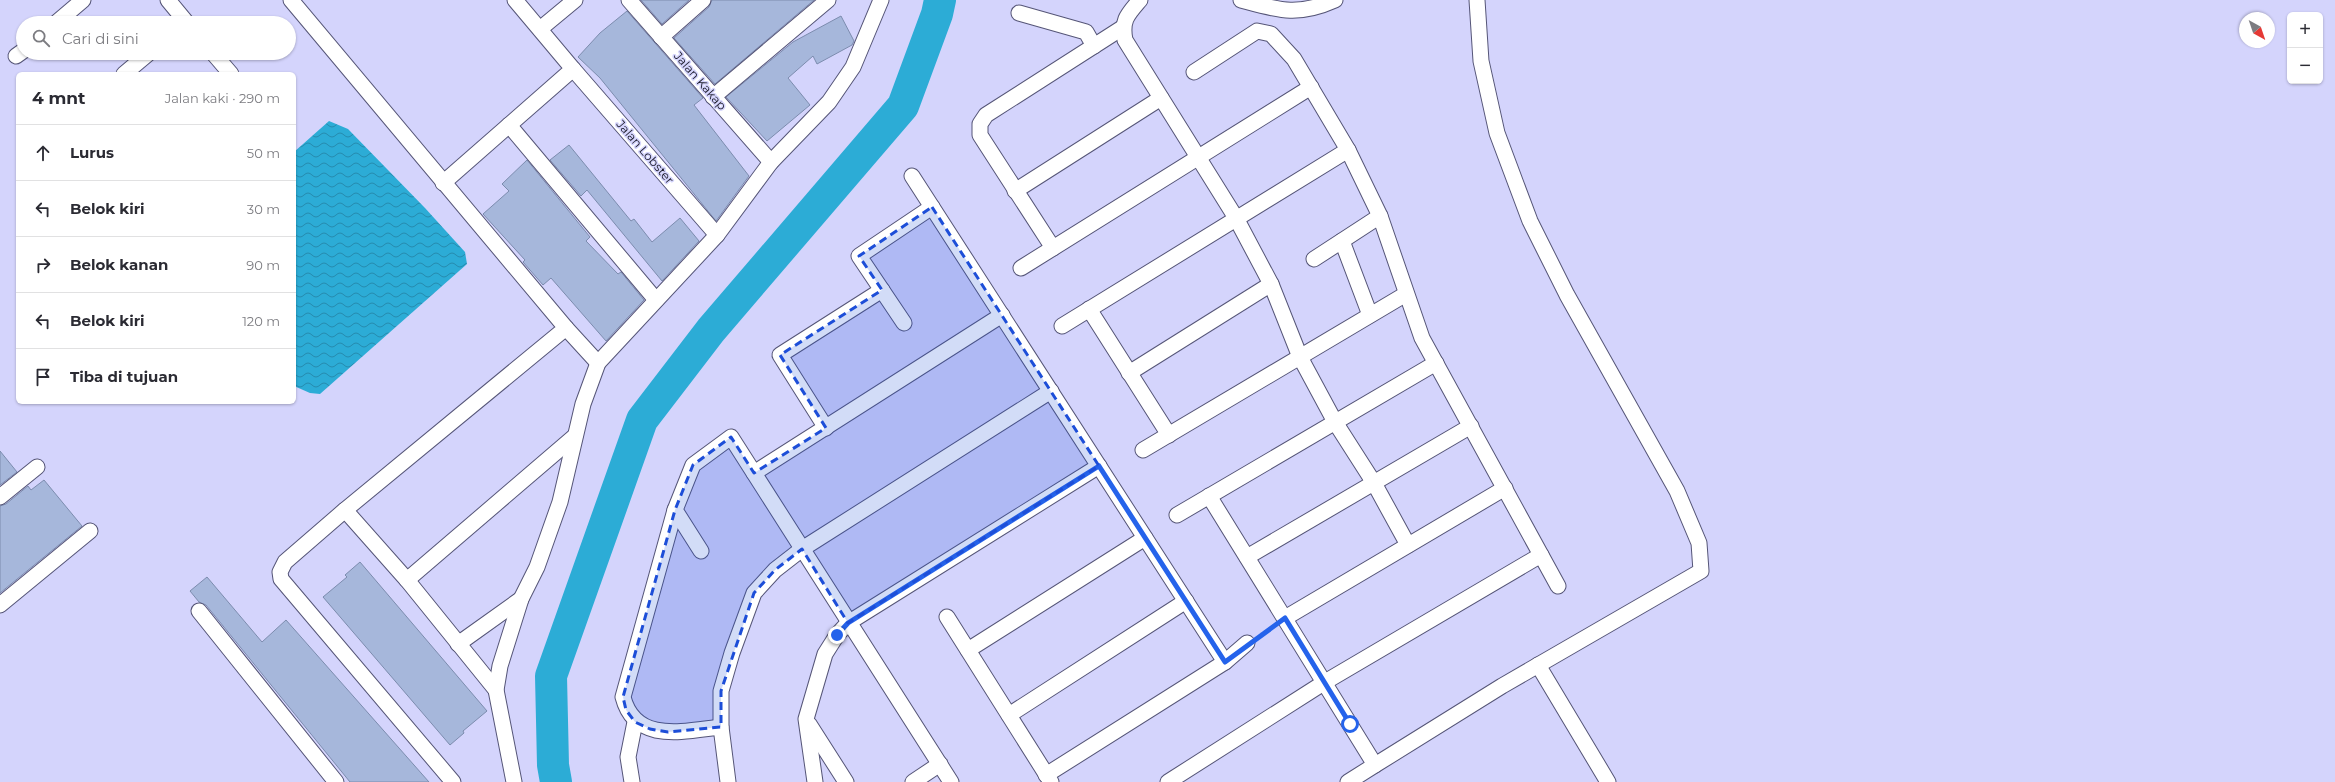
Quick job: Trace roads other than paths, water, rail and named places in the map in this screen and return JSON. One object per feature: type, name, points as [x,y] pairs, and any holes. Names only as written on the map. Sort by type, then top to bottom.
[{"type":"street","points":[[64,16],[83,0]]},
{"type":"street","points":[[168,0],[181,16]]},
{"type":"street","points":[[291,0],[443,183],[566,328],[598,363]]},
{"type":"street","name":"Jalan Lobster","points":[[515,0],[717,236]]},
{"type":"street","points":[[540,29],[575,0]]},
{"type":"street","name":"Jalan Kakap","points":[[629,0],[771,162]]},
{"type":"street","points":[[661,37],[703,0]]},
{"type":"street","points":[[713,97],[828,0]]},
{"type":"street","points":[[514,782],[496,690],[506,646],[521,599],[537,567],[560,502],[583,404],[598,363],[717,236],[771,162],[829,102],[846,79],[861,50],[881,0]]},
{"type":"street","points":[[1140,0],[1126,16],[1122,28],[1125,40],[1197,158],[1236,218],[1271,284],[1300,357],[1335,422],[1374,483],[1408,545]]},
{"type":"street","points":[[1242,0],[1283,12],[1318,8],[1335,0]]},
{"type":"street","points":[[1348,782],[1538,665],[1701,572],[1699,543],[1677,491],[1567,295],[1530,221],[1497,133],[1481,61],[1477,0]]},
{"type":"street","points":[[1020,13],[1086,32],[1094,46]]},
{"type":"street","points":[[1053,248],[980,135],[980,124],[986,115],[1122,28]]},
{"type":"street","points":[[1194,72],[1257,31],[1271,34],[1294,59],[1348,150],[1380,216],[1422,338],[1558,586]]},
{"type":"street","points":[[126,72],[141,60]]},
{"type":"street","points":[[219,60],[229,72]]},
{"type":"street","points":[[443,183],[573,69]]},
{"type":"street","points":[[1022,268],[1311,87]]},
{"type":"street","points":[[1015,191],[1160,98]]},
{"type":"street","points":[[509,125],[656,300]]},
{"type":"street","points":[[1062,326],[1348,150]]},
{"type":"street","points":[[912,176],[1225,662]]},
{"type":"street","points":[[904,323],[859,256],[932,207]]},
{"type":"street","points":[[1314,259],[1380,216]]},
{"type":"street","points":[[1342,241],[1370,315]]},
{"type":"street","points":[[1129,373],[1271,284]]},
{"type":"street","points":[[826,428],[780,356],[882,290]]},
{"type":"street","points":[[1143,450],[1406,294]]},
{"type":"street","points":[[1089,309],[1169,435]]},
{"type":"street","points":[[754,473],[1002,315]]},
{"type":"street","points":[[453,782],[281,579],[280,572],[285,562],[345,510],[566,328]]},
{"type":"street","points":[[1177,515],[1436,363]]},
{"type":"street","points":[[728,782],[721,727],[720,691],[754,593],[775,570],[802,549],[1051,391]]},
{"type":"street","points":[[1247,558],[1471,426]]},
{"type":"street","points":[[407,580],[575,436]]},
{"type":"street","points":[[721,727],[668,732],[650,729],[635,722],[626,710],[623,697],[676,510],[693,465],[731,437],[848,623],[951,782]]},
{"type":"street","points":[[814,782],[806,719],[825,654],[837,635],[848,623],[1099,466]]},
{"type":"street","points":[[0,497],[37,467]]},
{"type":"street","points":[[1285,618],[1505,488]]},
{"type":"street","points":[[1209,496],[1326,682],[1375,765]]},
{"type":"street","points":[[345,510],[407,580],[496,690]]},
{"type":"street","points":[[676,510],[701,551]]},
{"type":"street","points":[[0,605],[90,531]]},
{"type":"street","points":[[968,650],[1145,538]]},
{"type":"street","points":[[1168,782],[1326,682],[1541,555]]},
{"type":"street","points":[[458,644],[521,599]]},
{"type":"street","points":[[1009,715],[1186,601]]},
{"type":"street","points":[[199,611],[336,782]]},
{"type":"street","points":[[948,617],[1049,778],[1225,662],[1247,644]]},
{"type":"street","points":[[1538,665],[1608,782]]},
{"type":"street","points":[[806,719],[846,782]]},
{"type":"street","points":[[632,782],[628,757],[635,722]]},
{"type":"street","points":[[913,782],[940,764]]},
{"type":"water","points":[[329,121],[348,129],[425,208],[465,252],[467,264],[320,394],[310,393],[296,387],[296,150]]},
{"type":"waterway","points":[[556,782],[553,765],[551,676],[642,420],[711,330],[903,106],[937,14],[940,0]]}]
